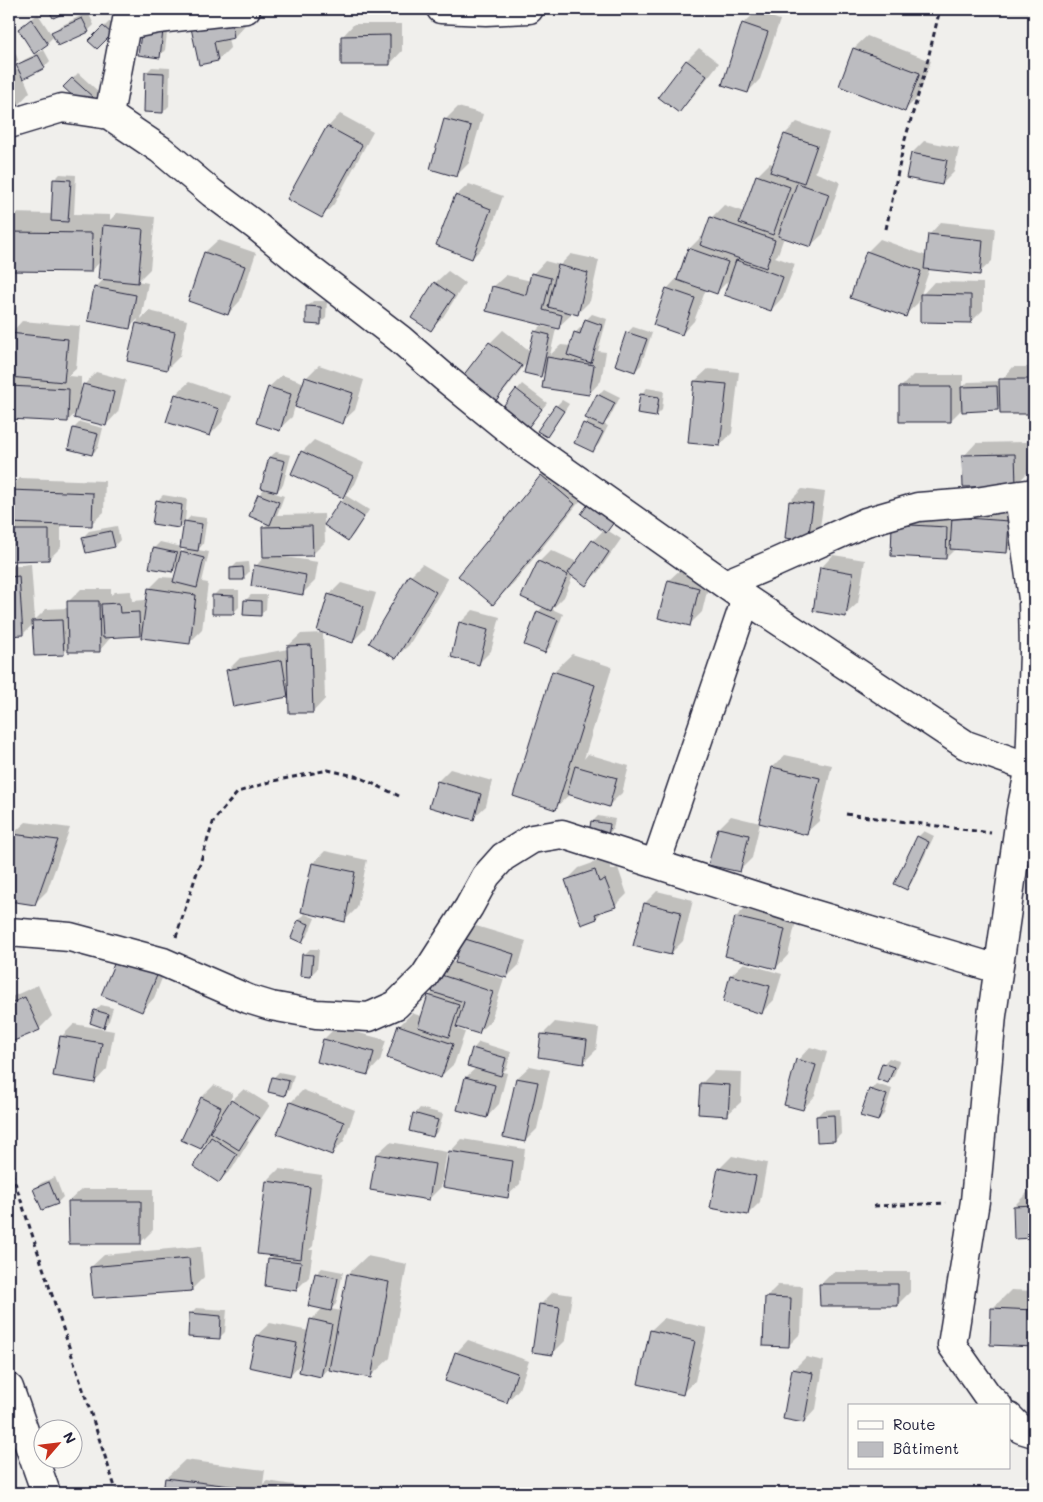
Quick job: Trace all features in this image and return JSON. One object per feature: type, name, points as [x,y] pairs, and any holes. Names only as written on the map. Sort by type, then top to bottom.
[{"type":"street","points":[[109,115],[128,17],[158,19],[246,9]]},
{"type":"street","points":[[441,9],[486,11],[529,9]]},
{"type":"street","points":[[9,124],[62,108],[109,115],[161,150],[212,193],[400,339],[525,443],[736,591],[966,745],[1032,768]]},
{"type":"street","points":[[656,863],[736,591],[770,565],[866,522],[918,507],[969,503],[1027,495],[1034,599],[1032,768],[1018,836],[998,969],[975,1201],[952,1345],[987,1395],[996,1404]]},
{"type":"street","points":[[9,932],[70,937],[163,962],[248,999],[271,1006],[316,1014],[369,1017],[396,1005],[424,977],[469,907],[486,876],[504,857],[532,839],[562,834],[790,907],[998,969]]},
{"type":"street","points":[[9,1388],[46,1493]]},
{"type":"street","points":[[1010,1418],[1021,1429],[1034,1433]]},
{"type":"path","points":[[886,229],[904,143],[924,75],[940,9]]},
{"type":"path","points":[[163,962],[176,937],[214,820],[238,792],[273,781],[328,770],[359,777],[399,796]]},
{"type":"path","points":[[846,814],[1018,836]]},
{"type":"path","points":[[9,1164],[117,1493]]},
{"type":"path","points":[[874,1206],[975,1201]]},
{"type":"building","points":[[48,9],[74,9],[53,18]]},
{"type":"building","points":[[82,18],[89,32],[58,46],[51,32]]},
{"type":"building","points":[[31,19],[48,44],[34,54],[18,29]]},
{"type":"building","points":[[231,19],[234,38],[214,42],[218,61],[199,65],[191,28]]},
{"type":"building","points":[[742,23],[768,32],[748,93],[722,85]]},
{"type":"building","points":[[103,26],[112,34],[97,49],[88,41]]},
{"type":"building","points":[[142,27],[163,30],[160,58],[138,55]]},
{"type":"building","points":[[390,35],[390,65],[341,65],[341,36]]},
{"type":"building","points":[[853,48],[920,73],[905,112],[839,86]]},
{"type":"building","points":[[38,55],[45,68],[23,79],[16,65]]},
{"type":"building","points":[[686,60],[707,76],[679,113],[658,97]]},
{"type":"building","points":[[145,72],[164,73],[163,113],[144,112]]},
{"type":"building","points":[[72,78],[95,99],[87,109],[63,87]]},
{"type":"building","points":[[9,82],[19,106],[9,110]]},
{"type":"building","points":[[444,119],[471,126],[457,177],[430,169]]},
{"type":"building","points":[[327,126],[362,145],[322,218],[287,199]]},
{"type":"building","points":[[784,134],[817,145],[804,183],[770,172]]},
{"type":"building","points":[[911,153],[947,160],[942,185],[906,178]]},
{"type":"building","points":[[756,175],[790,187],[773,235],[739,223]]},
{"type":"building","points":[[53,179],[71,180],[68,222],[51,221]]},
{"type":"building","points":[[797,183],[829,194],[811,247],[778,236]]},
{"type":"building","points":[[455,195],[491,209],[472,259],[436,245]]},
{"type":"building","points":[[710,217],[775,240],[766,268],[700,245]]},
{"type":"building","points":[[103,225],[143,229],[138,283],[98,279]]},
{"type":"building","points":[[9,232],[92,233],[91,272],[9,271]]},
{"type":"building","points":[[928,234],[983,240],[980,275],[924,269]]},
{"type":"building","points":[[688,248],[728,262],[717,294],[677,280]]},
{"type":"building","points":[[866,251],[921,271],[906,317],[850,298]]},
{"type":"building","points":[[204,252],[245,266],[228,315],[188,301]]},
{"type":"building","points":[[736,260],[783,277],[771,311],[724,295]]},
{"type":"building","points":[[558,265],[588,273],[578,315],[548,307]]},
{"type":"building","points":[[531,273],[551,278],[543,310],[562,315],[559,329],[486,311],[492,286],[526,295]]},
{"type":"building","points":[[434,282],[454,296],[431,331],[411,318]]},
{"type":"building","points":[[94,287],[136,295],[130,329],[88,321]]},
{"type":"building","points":[[666,288],[695,298],[682,335],[653,325]]},
{"type":"building","points":[[920,294],[971,295],[971,323],[920,322]]},
{"type":"building","points":[[306,306],[321,307],[321,325],[306,324]]},
{"type":"building","points":[[585,319],[602,325],[591,363],[567,355],[574,332],[580,334]]},
{"type":"building","points":[[136,323],[175,332],[167,370],[127,361]]},
{"type":"building","points":[[534,331],[550,335],[541,377],[524,373]]},
{"type":"building","points":[[626,332],[647,339],[635,372],[615,365]]},
{"type":"building","points":[[9,333],[68,339],[64,382],[9,377]]},
{"type":"building","points":[[489,342],[522,366],[495,402],[462,377]]},
{"type":"building","points":[[547,357],[594,365],[589,395],[542,388]]},
{"type":"building","points":[[305,377],[353,393],[343,424],[295,407]]},
{"type":"building","points":[[999,379],[1034,379],[1034,414],[1000,414]]},
{"type":"building","points":[[694,381],[727,384],[720,446],[688,443]]},
{"type":"building","points":[[83,384],[114,392],[106,426],[74,418]]},
{"type":"building","points":[[9,386],[69,389],[68,422],[9,419]]},
{"type":"building","points":[[997,386],[998,410],[962,412],[961,387]]},
{"type":"building","points":[[268,387],[291,394],[280,431],[256,423]]},
{"type":"building","points":[[899,387],[951,387],[951,422],[899,422]]},
{"type":"building","points":[[516,389],[542,409],[527,429],[501,409]]},
{"type":"building","points":[[175,394],[219,409],[210,436],[166,422]]},
{"type":"building","points":[[597,394],[615,403],[603,426],[585,418]]},
{"type":"building","points":[[640,394],[659,397],[656,417],[637,414]]},
{"type":"building","points":[[555,405],[564,411],[547,437],[537,431]]},
{"type":"building","points":[[583,423],[603,432],[593,452],[574,443]]},
{"type":"building","points":[[73,428],[98,434],[92,455],[68,449]]},
{"type":"building","points":[[301,451],[353,476],[343,498],[291,474]]},
{"type":"building","points":[[1015,454],[1016,486],[963,487],[962,455]]},
{"type":"building","points":[[269,457],[285,461],[277,492],[261,488]]},
{"type":"building","points":[[541,475],[575,504],[493,605],[458,576]]},
{"type":"building","points":[[9,490],[93,493],[92,526],[9,523]]},
{"type":"building","points":[[258,494],[279,502],[270,525],[249,516]]},
{"type":"building","points":[[592,499],[617,518],[606,533],[581,514]]},
{"type":"building","points":[[156,500],[182,505],[179,528],[152,524]]},
{"type":"building","points":[[340,501],[364,517],[348,541],[324,525]]},
{"type":"building","points":[[789,501],[813,504],[808,541],[785,538]]},
{"type":"building","points":[[952,517],[1009,521],[1007,553],[950,549]]},
{"type":"building","points":[[184,521],[202,524],[198,551],[180,548]]},
{"type":"building","points":[[892,524],[947,527],[946,559],[891,556]]},
{"type":"building","points":[[312,526],[313,556],[263,557],[262,527]]},
{"type":"building","points":[[9,530],[49,530],[49,560],[9,561]]},
{"type":"building","points":[[111,531],[115,547],[86,553],[82,537]]},
{"type":"building","points":[[592,540],[609,552],[586,586],[568,573]]},
{"type":"building","points":[[153,548],[177,553],[173,572],[149,568]]},
{"type":"building","points":[[181,552],[204,558],[197,588],[173,582]]},
{"type":"building","points":[[538,561],[568,575],[551,611],[521,597]]},
{"type":"building","points":[[254,565],[306,575],[303,595],[251,586]]},
{"type":"building","points":[[243,567],[244,580],[230,580],[230,568]]},
{"type":"building","points":[[820,567],[853,573],[846,617],[813,611]]},
{"type":"building","points":[[409,575],[436,592],[396,659],[369,643]]},
{"type":"building","points":[[19,576],[23,635],[9,636],[9,577]]},
{"type":"building","points":[[668,580],[699,588],[690,626],[658,618]]},
{"type":"building","points":[[148,588],[196,595],[190,644],[141,638]]},
{"type":"building","points":[[328,594],[364,606],[353,643],[317,631]]},
{"type":"building","points":[[212,595],[234,596],[234,614],[212,614]]},
{"type":"building","points":[[244,600],[261,601],[261,616],[243,615]]},
{"type":"building","points":[[67,601],[99,601],[100,652],[68,652]]},
{"type":"building","points":[[119,603],[120,613],[139,612],[140,636],[103,638],[101,604]]},
{"type":"building","points":[[537,611],[558,620],[545,653],[524,645]]},
{"type":"building","points":[[62,620],[64,655],[34,656],[32,621]]},
{"type":"building","points":[[459,622],[488,630],[479,665],[451,657]]},
{"type":"building","points":[[311,645],[313,713],[289,713],[287,646]]},
{"type":"building","points":[[282,660],[288,697],[233,707],[226,670]]},
{"type":"building","points":[[552,671],[595,685],[556,810],[513,796]]},
{"type":"building","points":[[575,766],[617,778],[609,807],[567,794]]},
{"type":"building","points":[[772,767],[820,778],[807,835],[759,823]]},
{"type":"building","points":[[437,781],[481,794],[474,820],[429,807]]},
{"type":"building","points":[[591,821],[610,824],[608,836],[589,833]]},
{"type":"building","points":[[718,828],[749,835],[740,872],[708,865]]},
{"type":"building","points":[[12,834],[58,840],[35,905],[9,901],[9,857]]},
{"type":"building","points":[[917,836],[929,842],[907,890],[894,884]]},
{"type":"building","points":[[312,863],[355,872],[345,922],[301,912]]},
{"type":"building","points":[[595,870],[599,882],[605,879],[616,907],[595,914],[597,919],[581,925],[565,880]]},
{"type":"building","points":[[644,903],[681,912],[671,955],[633,946]]},
{"type":"building","points":[[735,917],[785,929],[776,969],[725,956]]},
{"type":"building","points":[[298,920],[309,924],[302,943],[291,938]]},
{"type":"building","points":[[462,938],[514,954],[507,978],[455,963]]},
{"type":"building","points":[[302,954],[313,955],[311,977],[300,976]]},
{"type":"building","points":[[117,957],[158,973],[142,1012],[101,995]]},
{"type":"building","points":[[438,974],[493,992],[479,1034],[456,1027],[464,1002],[432,992]]},
{"type":"building","points":[[730,975],[770,986],[762,1014],[723,1002]]},
{"type":"building","points":[[428,995],[459,1005],[449,1037],[418,1027]]},
{"type":"building","points":[[25,997],[40,1030],[9,1043],[9,1004]]},
{"type":"building","points":[[94,1010],[108,1014],[104,1028],[90,1023]]},
{"type":"building","points":[[398,1025],[453,1044],[441,1078],[387,1058]]},
{"type":"building","points":[[541,1034],[587,1040],[584,1064],[538,1057]]},
{"type":"building","points":[[60,1036],[102,1043],[95,1083],[53,1076]]},
{"type":"building","points":[[323,1039],[374,1052],[368,1075],[317,1062]]},
{"type":"building","points":[[472,1048],[506,1058],[501,1076],[467,1066]]},
{"type":"building","points":[[796,1059],[816,1065],[803,1110],[784,1105]]},
{"type":"building","points":[[882,1063],[894,1067],[888,1083],[877,1079]]},
{"type":"building","points":[[272,1077],[289,1081],[285,1096],[268,1092]]},
{"type":"building","points":[[465,1077],[495,1085],[487,1118],[457,1110]]},
{"type":"building","points":[[516,1078],[538,1082],[525,1142],[503,1137]]},
{"type":"building","points":[[700,1083],[730,1085],[728,1116],[698,1114]]},
{"type":"building","points":[[869,1089],[887,1095],[878,1121],[860,1116]]},
{"type":"building","points":[[201,1097],[221,1107],[201,1149],[181,1140]]},
{"type":"building","points":[[231,1100],[259,1118],[239,1150],[210,1132]]},
{"type":"building","points":[[290,1102],[344,1122],[332,1155],[277,1134]]},
{"type":"building","points":[[413,1113],[438,1120],[433,1137],[409,1131]]},
{"type":"building","points":[[834,1115],[835,1141],[817,1142],[816,1116]]},
{"type":"building","points":[[211,1137],[237,1154],[219,1183],[193,1166]]},
{"type":"building","points":[[449,1151],[513,1161],[508,1198],[443,1187]]},
{"type":"building","points":[[376,1154],[435,1164],[429,1200],[370,1190]]},
{"type":"building","points":[[718,1168],[756,1176],[748,1215],[710,1208]]},
{"type":"building","points":[[266,1181],[310,1187],[301,1259],[257,1254]]},
{"type":"building","points":[[49,1182],[58,1204],[42,1210],[33,1189]]},
{"type":"building","points":[[68,1201],[141,1201],[141,1244],[69,1244]]},
{"type":"building","points":[[1034,1205],[1034,1238],[1014,1239],[1013,1206]]},
{"type":"building","points":[[189,1258],[192,1291],[93,1298],[90,1267]]},
{"type":"building","points":[[268,1258],[301,1262],[297,1291],[265,1286]]},
{"type":"building","points":[[315,1273],[338,1278],[331,1311],[308,1306]]},
{"type":"building","points":[[347,1274],[389,1282],[371,1378],[329,1370]]},
{"type":"building","points":[[819,1284],[898,1284],[898,1306],[820,1306]]},
{"type":"building","points":[[765,1297],[791,1298],[789,1347],[763,1346]]},
{"type":"building","points":[[539,1304],[560,1307],[553,1355],[532,1352]]},
{"type":"building","points":[[991,1308],[1034,1310],[1034,1347],[990,1345]]},
{"type":"building","points":[[189,1313],[221,1316],[220,1339],[188,1337]]},
{"type":"building","points":[[310,1319],[332,1324],[321,1377],[299,1372]]},
{"type":"building","points":[[650,1330],[695,1341],[683,1395],[638,1384]]},
{"type":"building","points":[[256,1335],[297,1343],[290,1376],[249,1367]]},
{"type":"building","points":[[455,1352],[517,1373],[507,1403],[445,1381]]},
{"type":"building","points":[[792,1369],[813,1373],[804,1423],[783,1419]]},
{"type":"building","points":[[165,1478],[247,1488],[247,1493],[163,1493]]}]
